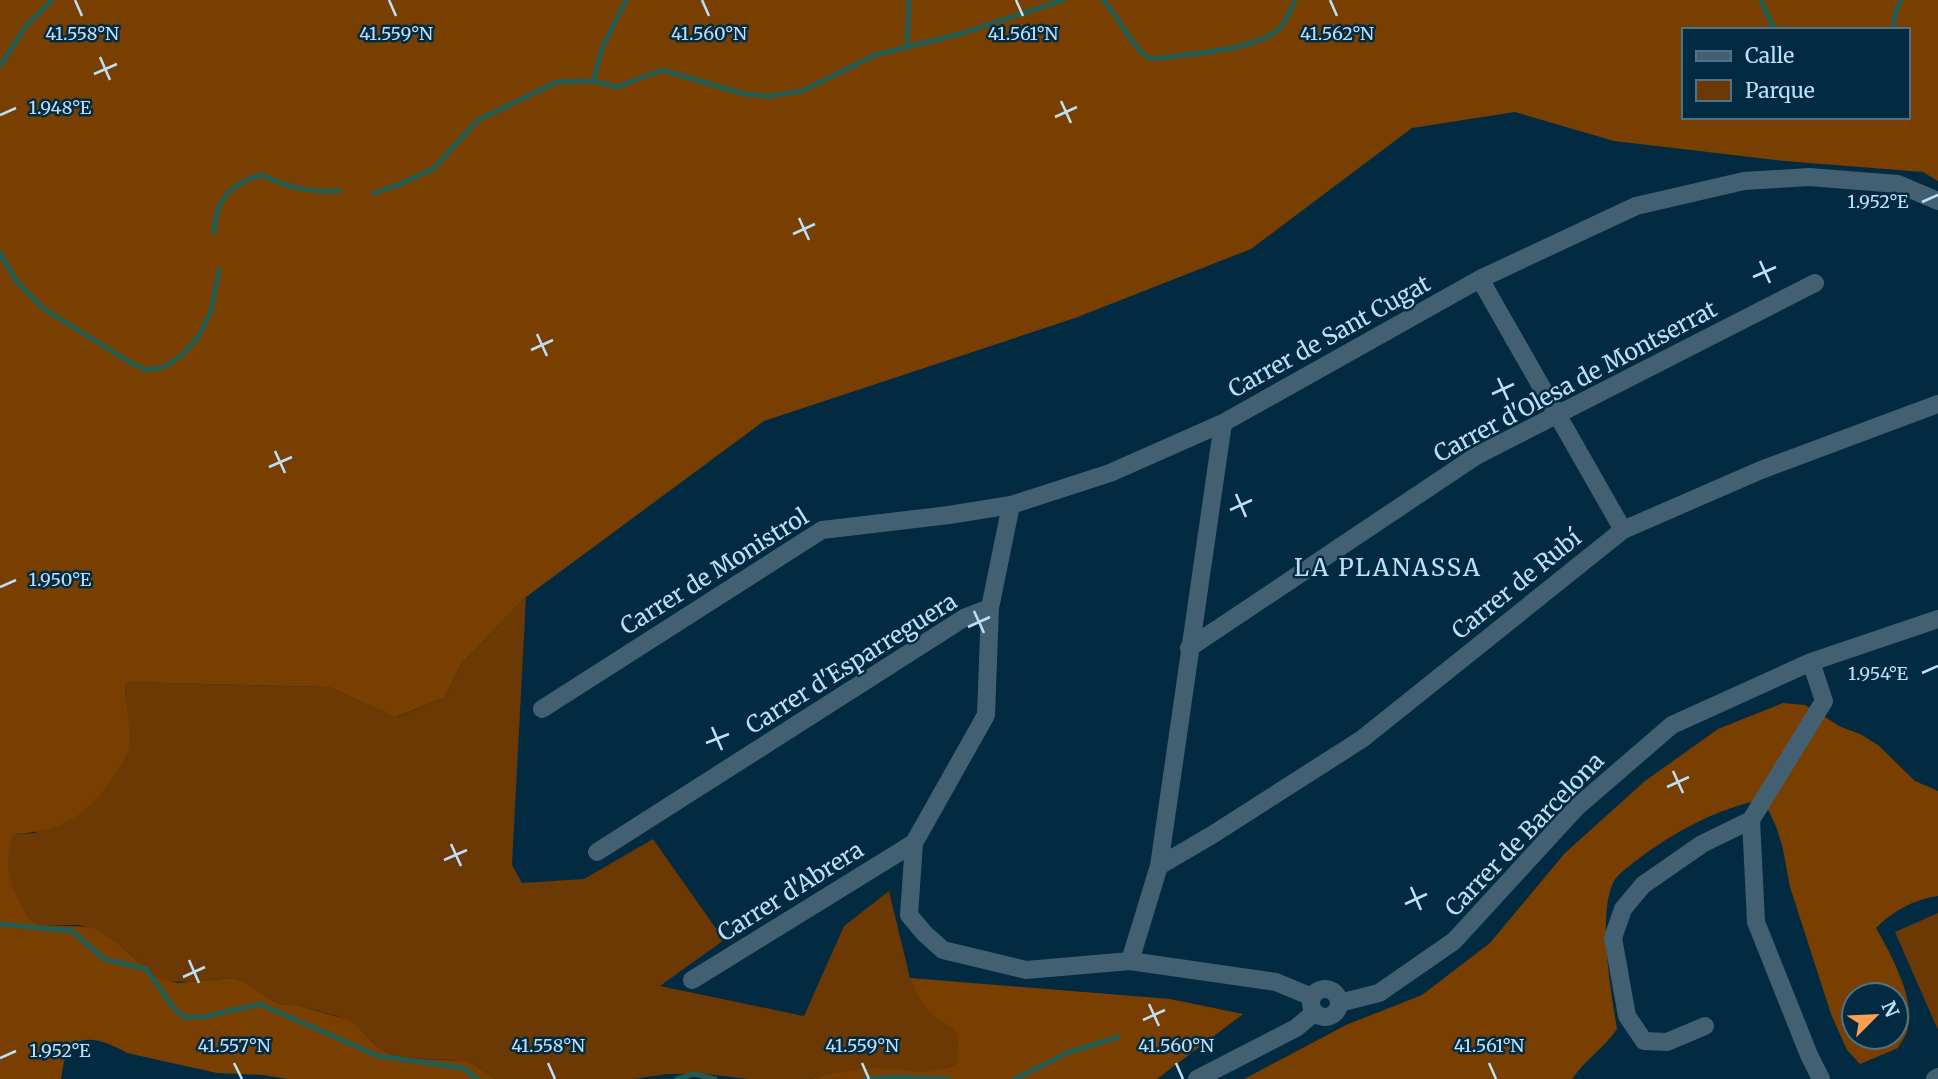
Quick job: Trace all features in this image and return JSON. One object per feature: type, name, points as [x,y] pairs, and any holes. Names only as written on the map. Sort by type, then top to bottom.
[{"type":"street","name":"Carrer de Sant Cugat","points":[[1130,961],[1159,866],[1223,423],[1480,279],[1636,206],[1744,181],[1810,177],[1898,184],[1938,201]]},
{"type":"street","points":[[1480,279],[1623,530]]},
{"type":"street","name":"Carrer d'Olesa de Montserrat","points":[[1189,648],[1476,456],[1815,283]]},
{"type":"street","name":"Carrer de Rubí","points":[[1159,866],[1362,739],[1623,530],[1761,470],[1938,404]]},
{"type":"street","name":"Carrer de Monistrol","points":[[542,709],[822,530],[1011,505],[1110,473],[1223,423]]},
{"type":"street","points":[[1011,505],[990,608],[986,715],[914,844],[909,915],[943,950],[1026,970],[1130,961],[1276,982],[1314,1005],[1296,1028],[1197,1079]]},
{"type":"street","name":"Carrer d'Esparreguera","points":[[597,852],[964,618],[990,608]]},
{"type":"street","name":"Carrer de Barcelona","points":[[1314,1005],[1320,990],[1328,989],[1335,993],[1339,1003],[1379,993],[1454,941],[1577,807],[1672,725],[1811,662],[1938,619]]},
{"type":"street","points":[[1705,1026],[1667,1042],[1644,1041],[1627,1016],[1613,938],[1623,909],[1643,885],[1702,844],[1751,821],[1824,701],[1811,662]]},
{"type":"street","points":[[1751,821],[1756,922],[1821,1079]]},
{"type":"street","name":"Carrer d'Abrera","points":[[692,980],[914,844]]},
{"type":"green space","points":[[526,597],[512,865],[522,883],[584,879],[653,839],[724,940],[660,986],[804,1016],[844,926],[889,891],[910,978],[925,1007],[955,1031],[960,1041],[955,1065],[944,1070],[923,1073],[875,1068],[809,1079],[748,1079],[706,1074],[666,1074],[634,1079],[496,1079],[473,1064],[402,1058],[389,1054],[374,1044],[358,1026],[337,1016],[273,1001],[245,982],[234,978],[189,982],[166,981],[155,977],[100,930],[78,925],[43,925],[31,921],[15,899],[9,879],[7,856],[8,844],[14,834],[35,833],[129,747],[125,682],[329,687],[397,717],[444,698],[461,664]]},
{"type":"green space","points":[[1938,913],[1938,1030],[1895,932]]},
{"type":"shaded area","points":[[0,0],[1938,0],[1938,181],[1923,172],[1784,161],[1614,141],[1515,112],[1412,128],[1251,249],[1075,318],[764,421],[526,597],[461,664],[444,698],[396,717],[329,687],[125,682],[129,748],[120,767],[103,791],[83,812],[59,825],[31,833],[14,834],[8,857],[10,879],[31,921],[43,925],[90,927],[100,930],[155,977],[178,983],[234,978],[245,982],[273,1001],[349,1020],[389,1054],[402,1058],[462,1061],[473,1064],[496,1079],[287,1079],[217,1073],[127,1053],[107,1044],[85,1040],[69,1049],[61,1079],[0,1079]]},
{"type":"shaded area","points":[[1783,703],[1805,705],[1841,727],[1860,734],[1878,745],[1915,781],[1938,791],[1938,896],[1904,907],[1876,928],[1902,981],[1840,981],[1840,1034],[1790,887],[1777,829],[1769,811],[1751,802],[1719,812],[1674,835],[1633,863],[1614,881],[1606,912],[1606,932],[1617,1029],[1572,1079],[1244,1079],[1346,1025],[1422,995],[1490,943],[1565,853],[1645,781],[1718,729]]},
{"type":"shaded area","points":[[910,978],[1170,999],[1243,1014],[1157,1079],[809,1079],[866,1068],[924,1072],[955,1065],[957,1034],[926,1008]]},
{"type":"shaded area","points":[[1848,1051],[1891,1051],[1860,1064]]},
{"type":"waterway","points":[[0,66],[26,26],[52,0]]},
{"type":"waterway","points":[[593,81],[603,46],[626,0]]},
{"type":"waterway","points":[[907,48],[909,0]]},
{"type":"waterway","points":[[374,193],[433,169],[478,120],[557,82],[593,81],[617,87],[662,70],[744,94],[770,96],[802,91],[875,55],[963,33],[1063,0]]},
{"type":"waterway","points":[[1103,0],[1138,49],[1149,58],[1223,50],[1254,42],[1279,29],[1295,0]]},
{"type":"waterway","points":[[1761,0],[1775,28]]},
{"type":"waterway","points":[[1893,28],[1901,0]]},
{"type":"waterway","points":[[214,233],[217,211],[226,195],[241,183],[261,175],[300,189],[340,191]]},
{"type":"waterway","points":[[0,253],[17,282],[44,309],[131,363],[147,370],[164,367],[181,356],[199,336],[211,311],[219,270]]},
{"type":"waterway","points":[[0,924],[72,931],[104,959],[146,969],[173,1007],[184,1017],[203,1017],[260,1004],[378,1056],[463,1068],[477,1079]]},
{"type":"waterway","points":[[1015,1079],[1069,1052],[1118,1037]]},
{"type":"waterway","points":[[677,1079],[694,1074],[715,1079]]},
{"type":"waterway","points":[[866,1079],[948,1079]]},
{"type":"district","name":"LA PLANASSA","points":[[1388,567]]}]
